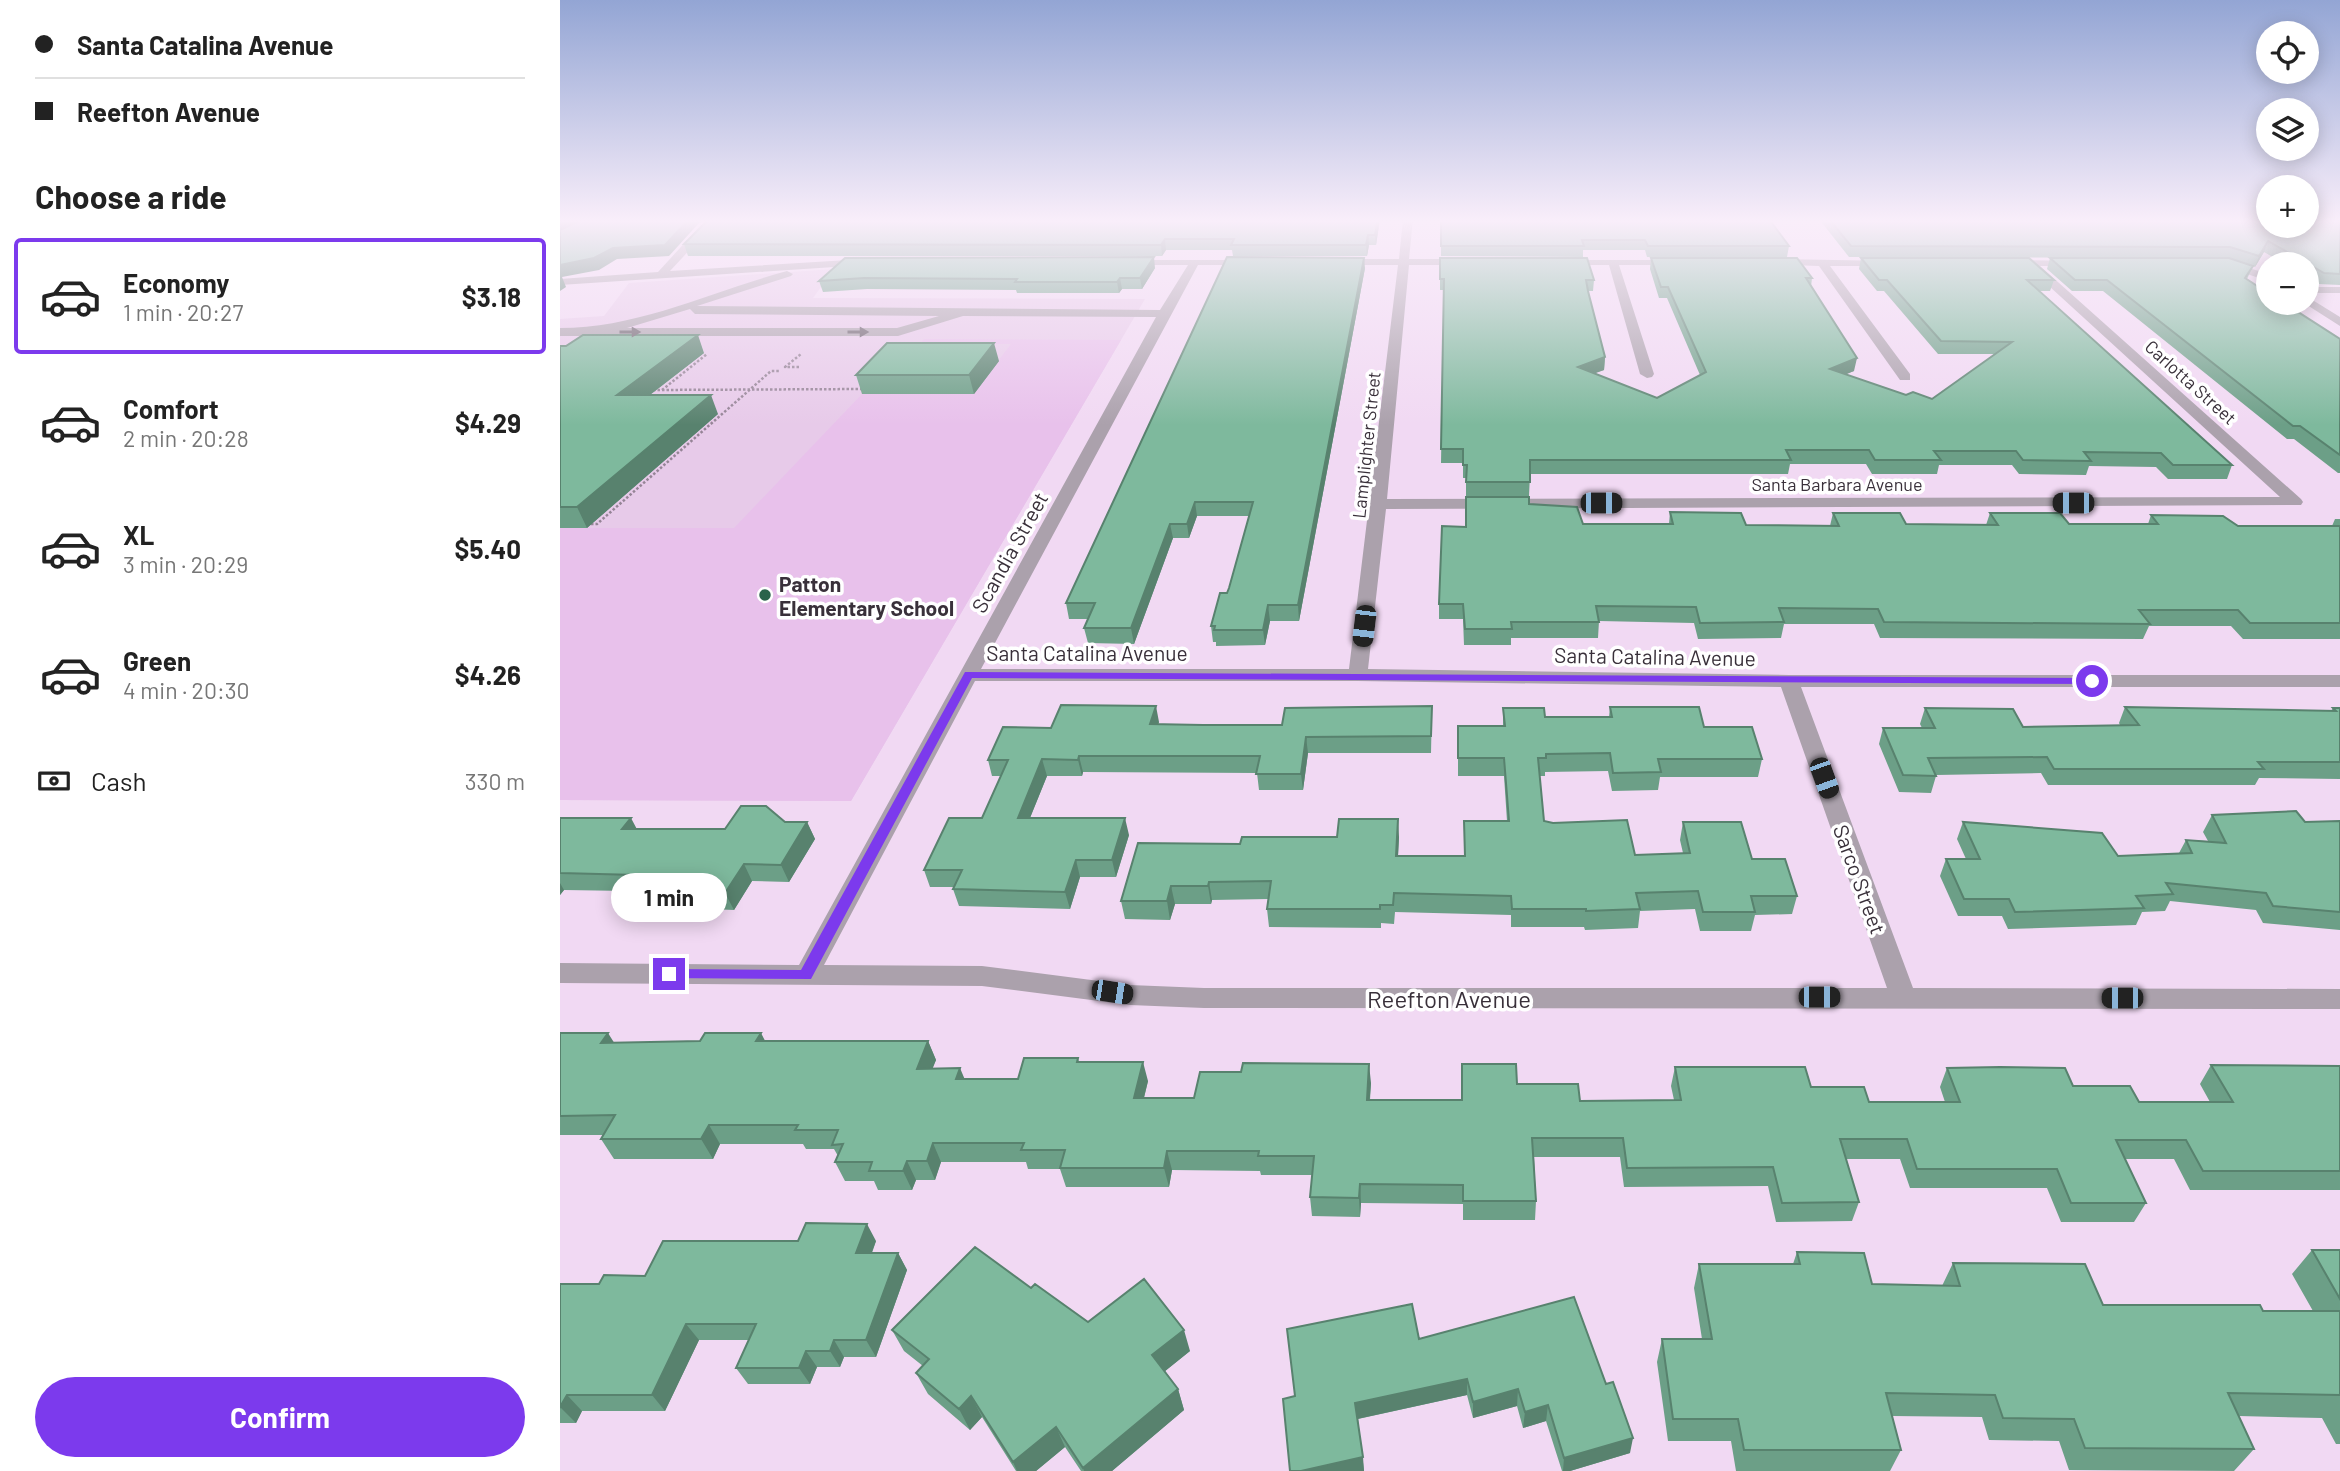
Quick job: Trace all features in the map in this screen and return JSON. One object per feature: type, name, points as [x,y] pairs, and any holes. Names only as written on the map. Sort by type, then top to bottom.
[{"type":"street","points":[[590,332],[631,324],[746,288]]},
{"type":"street","name":"Scandia Street","points":[[806,975],[1180,288]]},
{"type":"street","name":"Lamplighter Street","points":[[1358,675],[1380,504],[1401,288]]},
{"type":"street","points":[[1621,288],[1647,374]]},
{"type":"street","points":[[1841,288],[1905,377]]},
{"type":"street","name":"Carlotta Street","points":[[2057,288],[2295,502]]},
{"type":"street","points":[[2319,290],[2340,290]]},
{"type":"street","points":[[2319,308],[2340,322]]},
{"type":"street","points":[[675,310],[1164,314]]},
{"type":"street","points":[[560,332],[898,331],[963,312]]},
{"type":"street","name":"Santa Barbara Avenue","points":[[1380,504],[2295,502]]},
{"type":"street","name":"Santa Catalina Avenue","points":[[968,674],[1358,675],[1789,681],[2340,681]]},
{"type":"street","name":"Sarco Street","points":[[1789,681],[1903,997]]},
{"type":"street","name":"Reefton Avenue","points":[[560,973],[982,976],[1130,995],[1203,998],[2340,999]]},
{"type":"path","points":[[662,390],[711,351]]},
{"type":"path","points":[[799,367],[785,367],[805,351]]},
{"type":"path","points":[[591,524],[597,524],[771,371],[779,371]]},
{"type":"path","points":[[652,390],[862,390],[871,381]]},
{"type":"shaded area","name":"Patton Elementary School","points":[[625,288],[820,288],[813,298],[1145,299],[851,801],[560,800],[560,319],[604,316]]},
{"type":"shaded area","name":"Patton Elementary School","points":[[924,339],[1121,340],[851,801],[560,800],[560,528],[734,528],[862,394],[973,394],[1011,344],[920,344]]},
{"type":"building","points":[[1213,288],[1358,288],[1298,605],[1268,605],[1263,630],[1214,630],[1215,626],[1211,626],[1220,593],[1227,593],[1229,588],[1253,502],[1195,502],[1187,524],[1170,524],[1131,628],[1084,628],[1095,603],[1066,603]]},
{"type":"building","points":[[1444,288],[1587,288],[1605,357],[1578,367],[1657,398],[1706,372],[1668,288],[1812,288],[1857,358],[1830,369],[1906,395],[1913,392],[1932,399],[2012,342],[1941,341],[1894,288],[2035,288],[2232,465],[2173,465],[2161,453],[2084,452],[2091,461],[2023,460],[2016,451],[1934,451],[1941,460],[1875,460],[1869,450],[1786,450],[1791,460],[1530,460],[1530,482],[1466,482],[1467,465],[1463,465],[1463,449],[1441,449]]},
{"type":"building","points":[[2117,288],[2256,288],[2256,315],[2303,315],[2340,339],[2340,455],[2300,426],[2293,426]]},
{"type":"building","points":[[583,335],[698,335],[617,395],[711,395],[577,507],[560,507],[560,346],[566,346]]},
{"type":"building","points":[[887,343],[994,343],[969,375],[856,375]]},
{"type":"building","points":[[1466,497],[1529,497],[1529,504],[1577,507],[1583,524],[1673,524],[1670,512],[1741,513],[1746,525],[1839,526],[1833,513],[1900,513],[1906,524],[1998,525],[1990,513],[2060,513],[2069,524],[2158,524],[2151,515],[2223,516],[2238,526],[2340,526],[2340,623],[2250,623],[2238,610],[2139,610],[2150,624],[1884,622],[1878,609],[1779,608],[1784,622],[1700,623],[1696,607],[1596,606],[1599,622],[1511,622],[1512,629],[1465,629],[1463,604],[1439,604],[1442,526],[1466,527]]},
{"type":"building","points":[[1061,705],[1156,706],[1150,724],[1203,725],[1282,725],[1285,708],[1432,706],[1431,736],[1306,737],[1301,774],[1256,774],[1260,756],[1079,756],[1078,760],[1042,759],[1018,818],[1125,818],[1112,860],[1076,860],[1065,892],[953,889],[962,870],[924,870],[949,818],[982,818],[1008,760],[988,760],[1003,727],[1051,728]]},
{"type":"building","points":[[1610,707],[1699,707],[1704,727],[1752,727],[1762,759],[1658,759],[1661,772],[1613,773],[1610,753],[1546,754],[1546,758],[1538,758],[1544,821],[1553,823],[1627,820],[1635,855],[1690,853],[1683,822],[1741,822],[1752,859],[1785,859],[1797,896],[1751,896],[1755,912],[1703,912],[1698,891],[1636,893],[1640,909],[1512,909],[1511,896],[1394,893],[1393,905],[1380,905],[1380,909],[1267,909],[1271,881],[1171,886],[1167,901],[1121,901],[1138,843],[1240,844],[1242,837],[1337,837],[1339,819],[1398,819],[1396,856],[1465,856],[1464,821],[1509,821],[1504,758],[1458,758],[1458,726],[1505,726],[1503,708],[1544,708],[1545,717],[1612,717]]},
{"type":"building","points":[[2125,707],[2336,711],[2333,708],[2340,708],[2340,762],[2258,762],[2264,769],[2054,769],[2047,757],[1928,758],[1936,776],[1903,775],[1883,728],[1935,728],[1925,708],[2013,709],[2023,727],[2139,725]]},
{"type":"building","points":[[741,806],[766,806],[785,822],[807,822],[781,865],[744,864],[725,893],[626,889],[636,875],[560,873],[560,818],[631,818],[622,829],[725,829]]},
{"type":"building","points":[[2296,811],[2305,822],[2340,821],[2340,912],[2273,906],[2266,893],[2166,883],[2173,894],[2136,896],[2144,908],[2015,912],[2009,899],[1964,899],[1946,859],[1980,859],[1963,822],[2102,833],[2118,856],[2192,853],[2186,840],[2226,843],[2212,815]]},
{"type":"building","points":[[560,1033],[608,1033],[601,1043],[700,1041],[705,1033],[761,1033],[756,1041],[928,1041],[917,1069],[960,1068],[956,1079],[1018,1079],[1024,1058],[1078,1058],[1077,1062],[1143,1062],[1134,1098],[1194,1098],[1200,1072],[1241,1072],[1243,1063],[1369,1064],[1367,1100],[1462,1100],[1462,1064],[1516,1064],[1517,1084],[1578,1084],[1580,1101],[1681,1100],[1675,1067],[1805,1067],[1811,1087],[1864,1087],[1869,1102],[1960,1102],[1947,1068],[2000,1067],[2065,1068],[2073,1086],[2130,1086],[2139,1102],[2233,1102],[2211,1065],[2340,1066],[2340,1171],[2203,1171],[2186,1140],[2116,1140],[2146,1203],[2071,1203],[2057,1169],[1917,1169],[1907,1139],[1840,1139],[1859,1202],[1782,1203],[1773,1167],[1627,1168],[1623,1138],[1532,1138],[1536,1201],[1463,1201],[1463,1185],[1360,1184],[1359,1198],[1310,1197],[1314,1156],[1258,1156],[1259,1151],[1167,1151],[1164,1168],[1060,1168],[1065,1150],[1021,1150],[1024,1143],[933,1143],[927,1161],[907,1161],[903,1171],[869,1171],[872,1162],[835,1162],[843,1144],[832,1145],[838,1130],[795,1130],[798,1125],[709,1125],[701,1139],[601,1139],[615,1115],[560,1116]]},
{"type":"building","points":[[806,1223],[867,1224],[856,1253],[898,1253],[866,1340],[834,1340],[830,1351],[806,1351],[799,1368],[736,1368],[756,1324],[686,1324],[652,1395],[567,1395],[560,1407],[560,1284],[599,1284],[604,1275],[645,1276],[663,1241],[798,1241]]},
{"type":"building","points":[[975,1247],[1031,1288],[1035,1284],[1088,1322],[1144,1279],[1184,1330],[1152,1355],[1178,1389],[1083,1468],[1056,1427],[1013,1462],[971,1396],[959,1409],[916,1373],[929,1359],[892,1330]]},
{"type":"building","points":[[2312,1250],[2340,1250],[2340,1299]]},
{"type":"building","points":[[1797,1252],[1864,1253],[1872,1284],[1960,1286],[1953,1263],[2085,1264],[2103,1305],[2260,1305],[2263,1311],[2340,1311],[2340,1395],[2228,1393],[2254,1449],[2085,1448],[2074,1419],[2003,1418],[1995,1395],[1886,1393],[1901,1450],[1744,1450],[1738,1419],[1673,1419],[1662,1339],[1712,1339],[1699,1264],[1800,1264]]},
{"type":"building","points":[[1574,1297],[1606,1384],[1613,1382],[1633,1438],[1564,1458],[1548,1405],[1525,1412],[1518,1389],[1473,1402],[1467,1379],[1355,1403],[1363,1457],[1290,1471],[1283,1399],[1295,1396],[1287,1329],[1412,1304],[1419,1339]]},
{"type":"place","name":"Patton Elementary School","points":[[765,595]]},
{"type":"route","points":[[669,974],[806,975],[968,674],[2092,681]]}]
